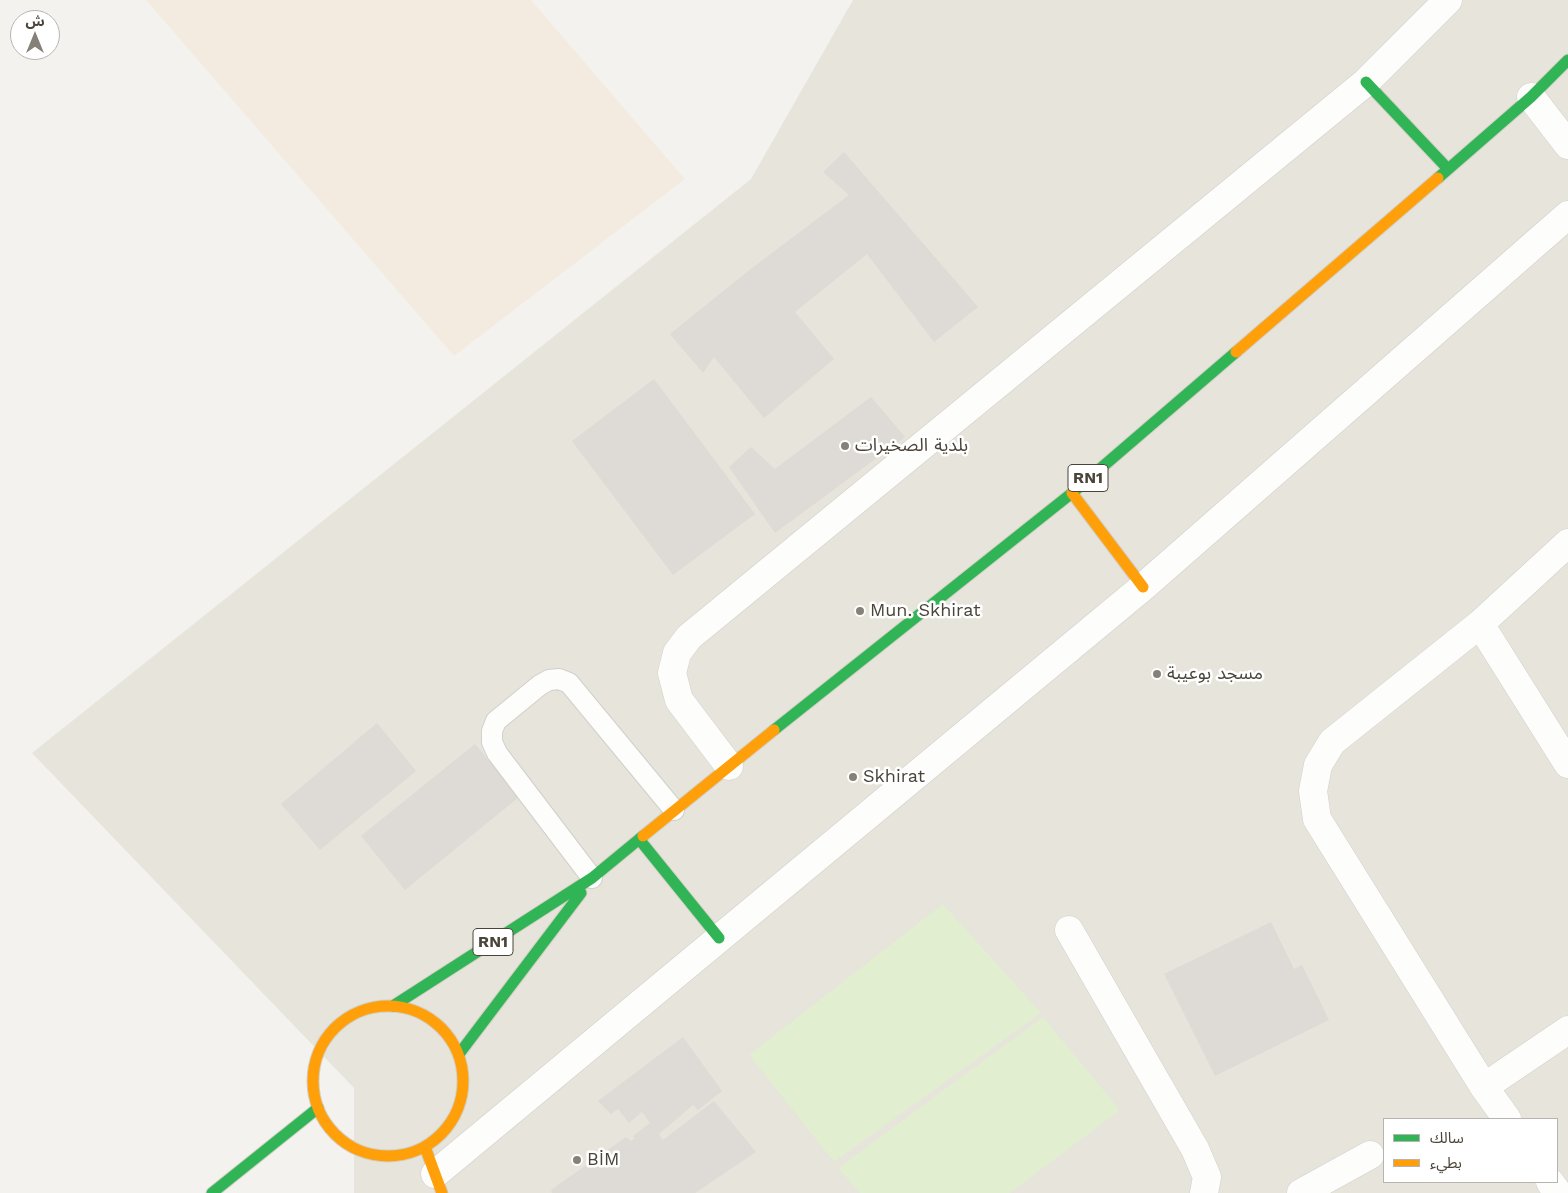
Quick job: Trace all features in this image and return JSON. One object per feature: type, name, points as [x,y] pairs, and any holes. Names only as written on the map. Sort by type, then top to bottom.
[{"type":"main road","name":"RN1","points":[[393,1006],[592,878],[674,810],[1072,492],[1531,97],[1568,60]]},
{"type":"main road","points":[[1366,82],[1448,169]]},
{"type":"main road","points":[[1072,492],[1143,587]]},
{"type":"main road","points":[[639,839],[719,938]]},
{"type":"main road","name":"RN1","points":[[459,1054],[592,878]]},
{"type":"main road","name":"RN1","points":[[393,1006],[414,1010],[433,1021],[448,1035],[459,1054],[464,1075],[462,1096],[455,1116],[442,1134],[425,1147],[405,1155],[384,1156],[363,1152],[339,1137],[329,1127],[318,1108],[313,1087],[315,1066],[322,1046],[334,1028],[352,1015],[365,1010],[393,1006]]},
{"type":"main road","points":[[212,1193],[318,1108]]},
{"type":"main road","points":[[425,1147],[438,1184]]},
{"type":"street","points":[[729,766],[678,700],[672,674],[677,653],[689,637],[1366,82],[1448,0]]},
{"type":"street","points":[[1531,97],[1568,145]]},
{"type":"street","points":[[438,1184],[719,938],[1143,587],[1568,215]]},
{"type":"street","points":[[1506,1118],[1484,1087],[1317,819],[1312,791],[1318,765],[1332,742],[1480,624],[1568,543]]},
{"type":"street","points":[[1480,624],[1568,764]]},
{"type":"street","points":[[1069,930],[1195,1149],[1207,1178],[1204,1193]]},
{"type":"street","points":[[1484,1087],[1568,1030]]},
{"type":"street","points":[[1301,1193],[1370,1155]]},
{"type":"lane","points":[[592,878],[497,752],[492,742],[492,731],[496,721],[544,682],[559,679],[569,682],[674,810]]},
{"type":"shaded area","points":[[146,0],[531,0],[685,179],[454,356]]},
{"type":"shaded area","name":"Skhirat","points":[[853,0],[1568,0],[1568,1193],[354,1193],[354,1088],[32,753],[751,179]]},
{"type":"green space","points":[[943,904],[1041,1013],[834,1162],[749,1055]]},
{"type":"green space","points":[[1043,1017],[1120,1110],[1010,1193],[860,1193],[838,1168]]},
{"type":"building","points":[[844,152],[978,307],[934,342],[867,254],[795,312],[834,359],[764,418],[714,357],[703,373],[670,334],[752,268],[849,195],[823,172]]},
{"type":"building","points":[[654,379],[755,514],[673,575],[572,441]]},
{"type":"building","points":[[871,397],[905,437],[775,533],[729,467],[751,447],[775,469]]},
{"type":"building","points":[[377,723],[416,771],[320,850],[281,804]]},
{"type":"building","points":[[475,744],[519,797],[405,890],[361,836]]},
{"type":"building","points":[[1271,922],[1294,969],[1302,965],[1329,1020],[1215,1076],[1164,974]]},
{"type":"building","points":[[683,1037],[722,1091],[698,1110],[693,1105],[659,1134],[663,1140],[714,1101],[756,1152],[695,1193],[552,1193],[551,1190],[626,1137],[631,1141],[635,1138],[633,1136],[650,1123],[642,1112],[629,1123],[618,1109],[611,1114],[598,1101]]},
{"type":"traffic: fast","points":[[1438,178],[1531,97],[1568,60]]},
{"type":"traffic: fast","points":[[1366,82],[1448,169]]},
{"type":"traffic: fast","points":[[774,730],[1072,493],[1236,352]]},
{"type":"traffic: fast","points":[[393,1006],[592,878],[643,836]]},
{"type":"traffic: fast","points":[[639,839],[719,938]]},
{"type":"traffic: fast","points":[[459,1054],[581,893]]},
{"type":"traffic: fast","points":[[212,1193],[318,1108]]},
{"type":"traffic: slow","points":[[1236,352],[1438,178]]},
{"type":"traffic: slow","points":[[1072,493],[1143,587]]},
{"type":"traffic: slow","points":[[643,836],[774,730]]},
{"type":"traffic: slow","points":[[388,1006],[417,1012],[441,1028],[457,1052],[463,1081],[457,1110],[441,1134],[417,1150],[388,1156],[359,1150],[335,1134],[319,1110],[313,1081],[319,1052],[335,1028],[359,1012],[388,1006]]},
{"type":"traffic: slow","points":[[425,1147],[442,1193]]},
{"type":"place","name":"بلدية الصخيرات","points":[[845,446]]},
{"type":"place","name":"Mun. Skhirat","points":[[860,611]]},
{"type":"place","name":"مسجد بوعيبة","points":[[1157,674]]},
{"type":"place","name":"Skhirat","points":[[853,777]]},
{"type":"place","name":"BİM","points":[[577,1160]]}]
